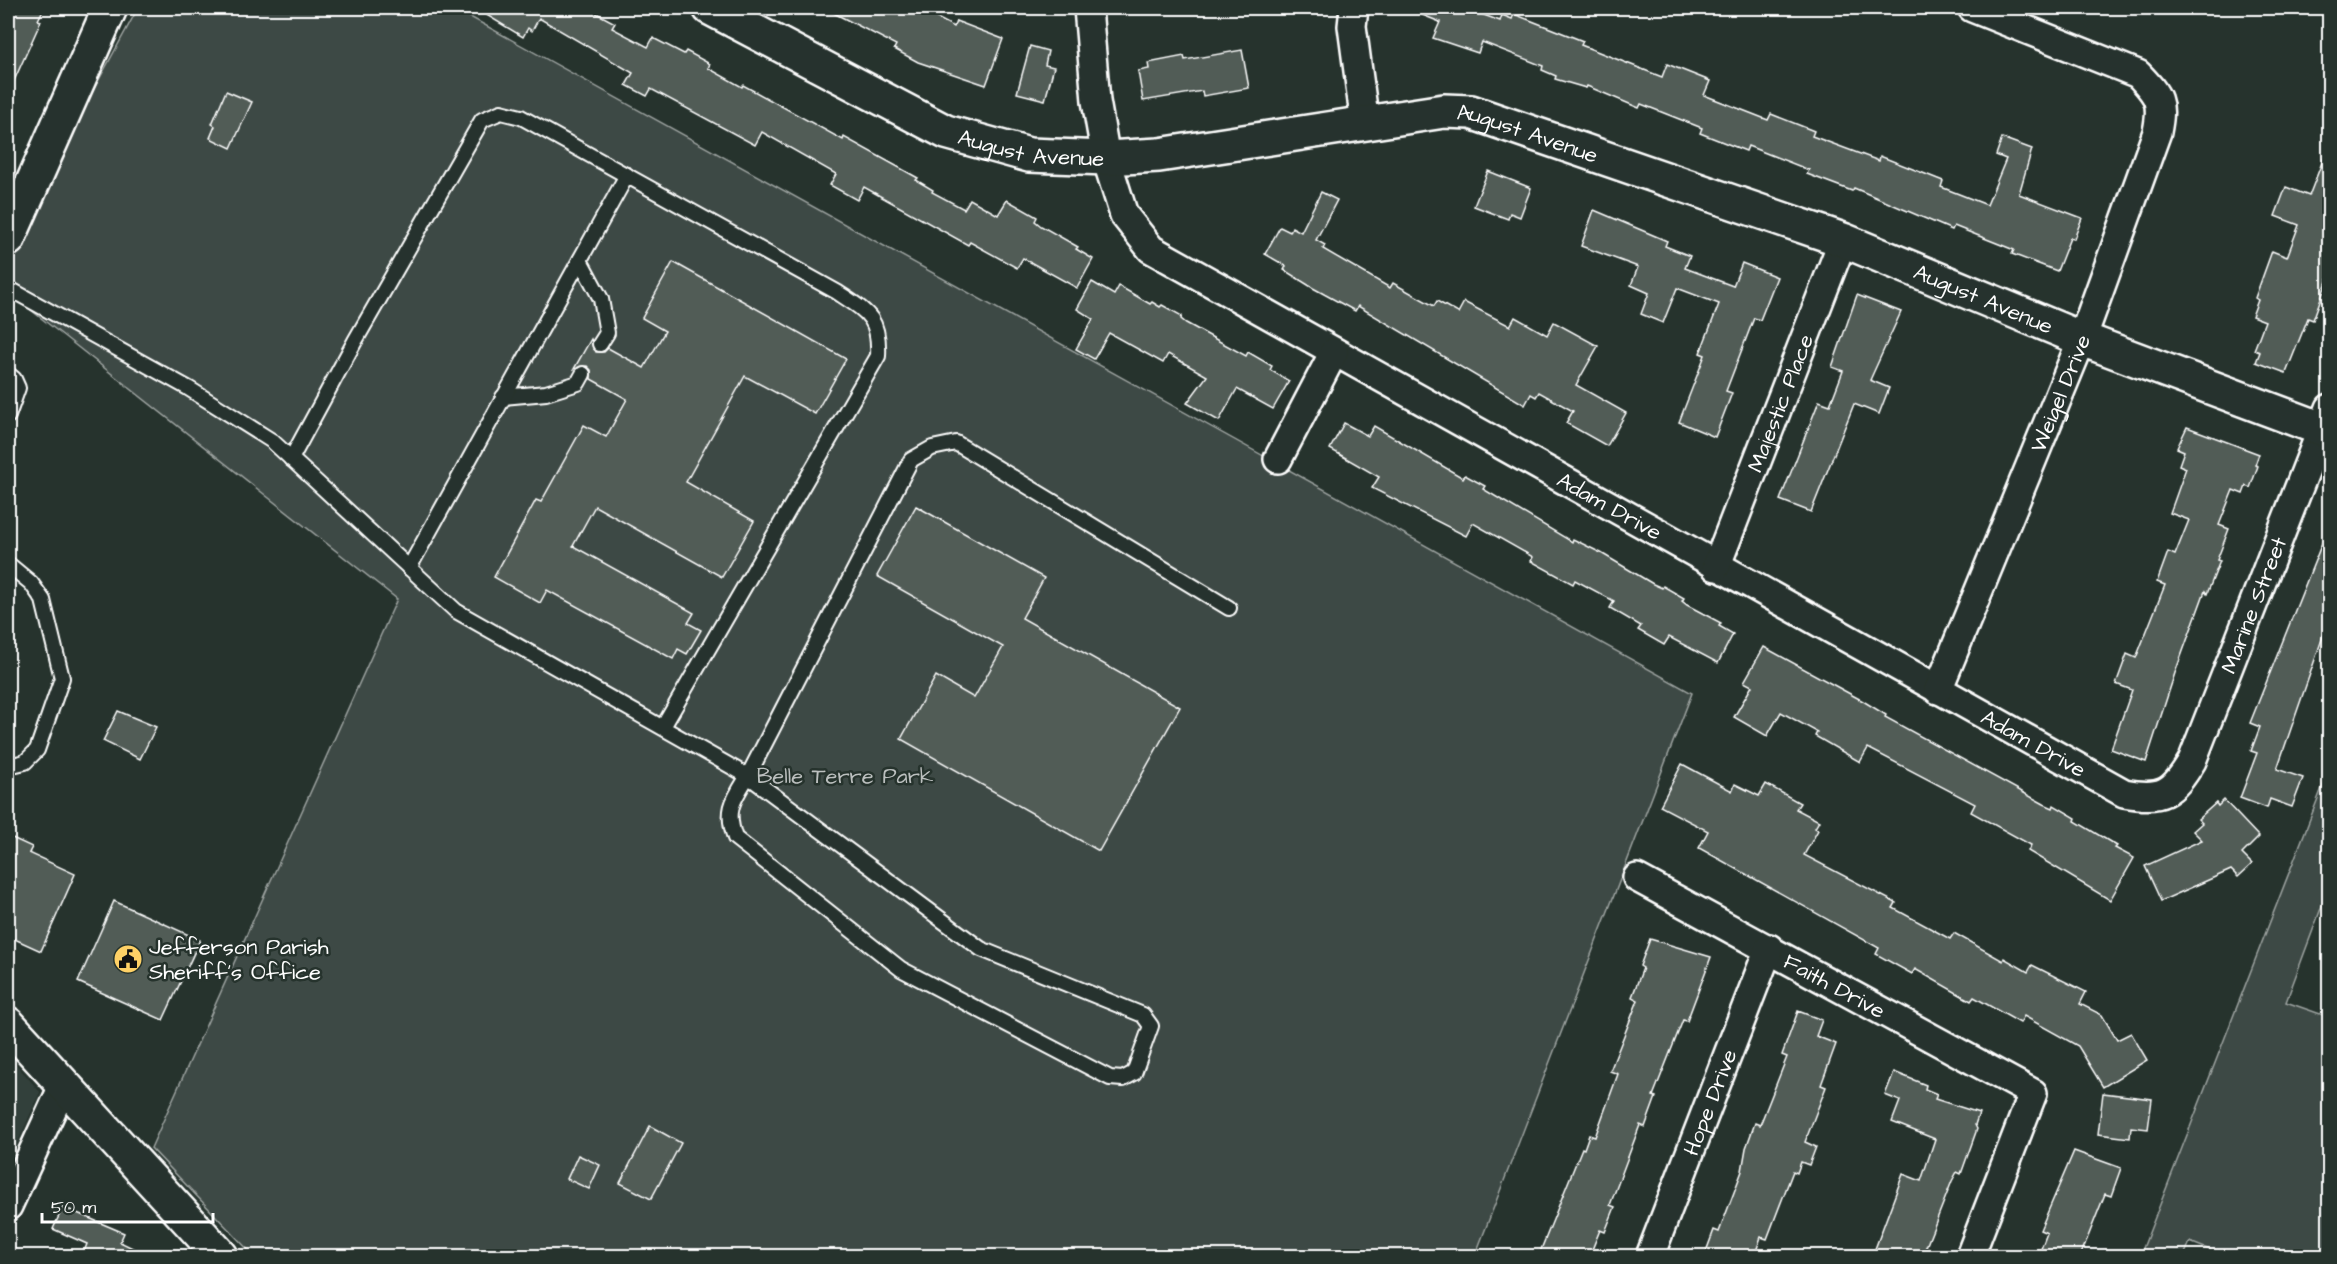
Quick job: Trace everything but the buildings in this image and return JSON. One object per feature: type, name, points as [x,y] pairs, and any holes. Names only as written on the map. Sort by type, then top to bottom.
[{"type":"street","points":[[8,239],[110,8]]},
{"type":"street","name":"August Avenue","points":[[710,8],[946,132],[1029,155],[1106,158],[1159,156],[1444,111],[1471,112],[1843,240],[2082,339],[2327,423]]},
{"type":"street","name":"Adam Drive","points":[[1088,8],[1096,101],[1106,158],[1124,215],[1151,249],[1716,567],[2124,793],[2147,797],[2164,794]]},
{"type":"street","points":[[1354,8],[1352,26],[1365,124]]},
{"type":"street","name":"Weigel Drive","points":[[1938,690],[2082,339],[2157,132],[2161,110],[2155,92],[2138,74],[2122,65],[1972,8]]},
{"type":"street","name":"Majestic Place","points":[[1716,567],[1843,240]]},
{"type":"street","points":[[1278,459],[1334,352]]},
{"type":"street","name":"Marine Street","points":[[2164,794],[2180,781],[2192,761],[2327,423]]},
{"type":"street","name":"Faith Drive","points":[[1637,878],[2033,1093],[1971,1257]]},
{"type":"street","name":"Hope Drive","points":[[1650,1257],[1769,948]]},
{"type":"street","points":[[8,1023],[221,1257]]},
{"type":"street","points":[[8,1206],[64,1084]]},
{"type":"lane","points":[[291,459],[355,341],[482,120],[501,112],[520,117],[627,175],[837,292],[870,314],[879,334],[878,356],[663,727]]},
{"type":"lane","points":[[409,568],[627,175]]},
{"type":"lane","points":[[580,260],[601,299],[607,333],[600,344]]},
{"type":"lane","points":[[8,288],[188,388],[272,441],[456,611],[748,776],[981,949],[1143,1016],[1151,1026],[1134,1073],[1123,1079],[1110,1077],[901,969],[735,838],[729,820],[733,801],[748,776],[910,460],[932,448],[956,443],[1229,608]]},
{"type":"lane","points":[[8,374],[14,379],[18,388],[8,416]]},
{"type":"lane","points":[[503,397],[546,393],[578,383],[583,374]]},
{"type":"lane","points":[[8,564],[31,583],[43,600],[62,678],[37,750],[25,762],[8,767]]},
{"type":"shaded area","points":[[8,1055],[40,1092],[8,1165]]},
{"type":"green space","name":"Belle Terre Park","points":[[138,8],[454,8],[1692,693],[1475,1256],[254,1256],[151,1148],[397,599],[8,292],[8,247]]},
{"type":"green space","points":[[2329,770],[2329,887],[2286,1002],[2329,1017],[2329,1256],[2225,1256],[2190,1242],[2184,1256],[2140,1256]]},
{"type":"place","name":"Jefferson Parish Sheriff's Office","points":[[128,959]]}]
